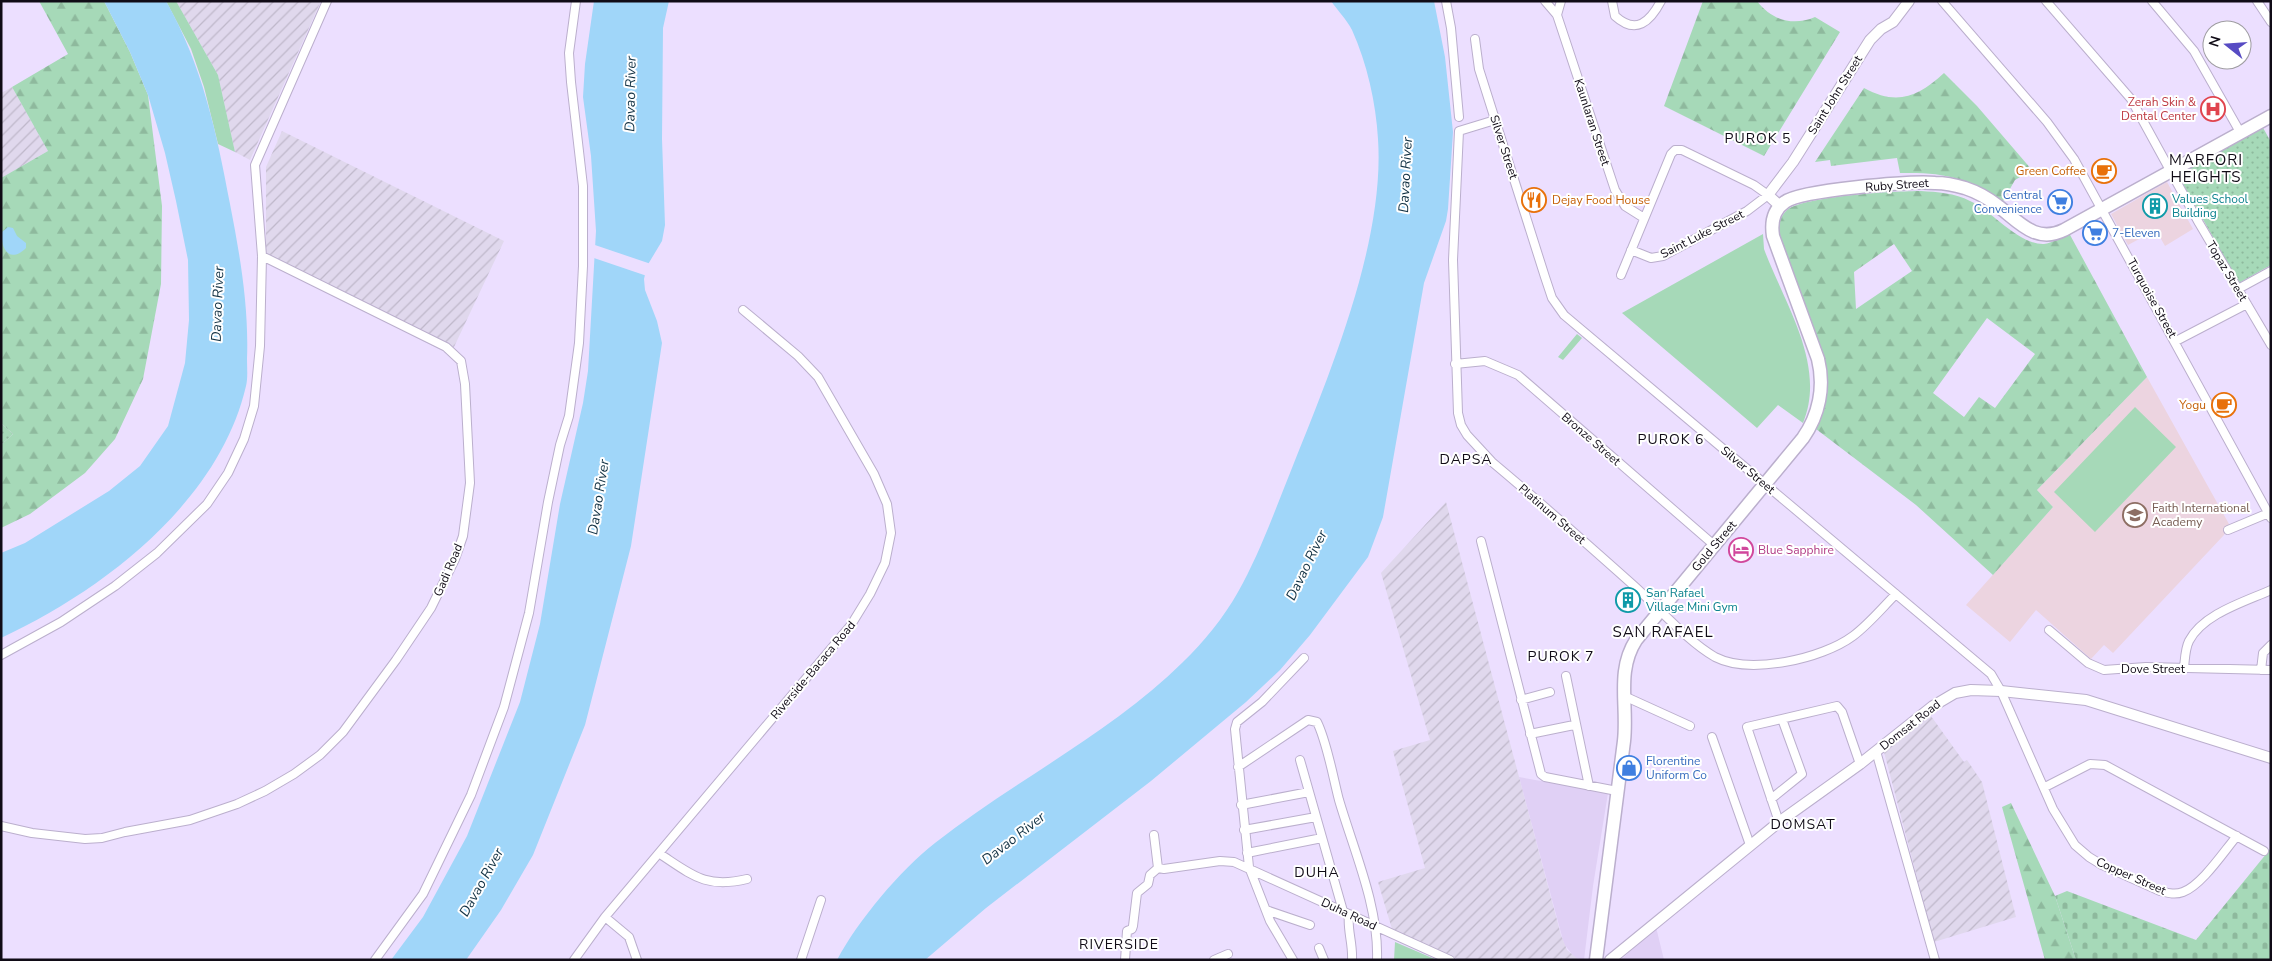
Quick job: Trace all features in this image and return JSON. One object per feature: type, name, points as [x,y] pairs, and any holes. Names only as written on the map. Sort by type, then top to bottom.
[{"type":"main road","name":"Ruby Street","points":[[1780,206],[1792,198],[1810,194],[1894,184],[1936,183],[1976,192],[1998,205],[2025,229],[2045,235],[2058,233],[2271,116]]},
{"type":"main road","name":"Gold Street","points":[[1596,960],[1625,729],[1623,674],[1626,657],[1636,640],[1661,609],[1810,429],[1817,410],[1821,381],[1815,348],[1773,236],[1773,221],[1780,206]]},
{"type":"street","points":[[1,655],[61,622],[115,586],[157,553],[207,504],[228,473],[244,440],[254,406],[260,346],[262,256],[255,165],[327,1]]},
{"type":"street","points":[[375,960],[423,894],[471,795],[504,706],[529,613],[548,502],[574,392],[579,343],[583,266],[583,186],[569,53],[576,1]]},
{"type":"street","points":[[1446,1],[1452,36],[1459,117]]},
{"type":"street","points":[[1545,1],[1557,15]]},
{"type":"street","points":[[1557,15],[1561,1]]},
{"type":"street","points":[[1612,1],[1615,16],[1625,23],[1637,25],[1650,19],[1661,1]]},
{"type":"street","name":"Saint John Street","points":[[1768,195],[1793,162],[1870,40],[1881,29],[1893,22],[1909,1]]},
{"type":"street","name":"Turquoise Street","points":[[1942,1],[2063,142],[2103,209],[2270,514]]},
{"type":"street","name":"Topaz Street","points":[[2046,1],[2131,99],[2170,171],[2271,345]]},
{"type":"street","points":[[2152,1],[2194,51],[2240,132]]},
{"type":"street","points":[[2257,1],[2271,22]]},
{"type":"street","name":"Kaunlaran Street","points":[[1557,15],[1615,190],[1625,206],[1644,218]]},
{"type":"street","name":"Silver Street","points":[[1475,39],[1477,60],[1495,120],[1548,288],[1558,306],[1571,321],[1991,674],[2045,787]]},
{"type":"street","name":"Platinum Street","points":[[1495,120],[1459,131],[1453,260],[1455,364],[1458,413],[1461,425],[1468,435],[1492,462],[1661,609],[1690,639],[1717,658],[1750,666],[1768,665],[1824,650],[1851,638],[1896,594]]},
{"type":"street","points":[[1621,274],[1671,154],[1675,150],[1682,150],[1754,185],[1780,206]]},
{"type":"street","name":"Saint Luke Street","points":[[1631,250],[1651,258],[1663,256],[1746,211],[1768,195]]},
{"type":"street","name":"Gadi Road","points":[[1,826],[32,833],[85,839],[102,838],[190,820],[237,804],[294,774],[320,755],[343,732],[365,704],[431,608],[456,559],[463,536],[470,482],[465,384],[461,361],[446,347],[262,256]]},
{"type":"street","points":[[2238,289],[2271,271]]},
{"type":"street","points":[[2176,341],[2246,304]]},
{"type":"street","name":"Riverside-Bacaca Road","points":[[574,960],[605,917],[851,625],[879,578],[889,548],[890,518],[882,491],[826,388],[798,356],[743,310]]},
{"type":"street","name":"Bronze Street","points":[[1455,364],[1485,361],[1518,376],[1714,546]]},
{"type":"street","points":[[2228,530],[2270,514]]},
{"type":"street","points":[[1481,541],[1521,700],[1543,776],[1618,791]]},
{"type":"street","points":[[2184,668],[2188,643],[2199,629],[2218,615],[2271,590]]},
{"type":"street","name":"Dove Street","points":[[2049,630],[2088,663],[2098,668],[2271,670]]},
{"type":"street","points":[[2261,670],[2263,653],[2271,645]]},
{"type":"street","points":[[1293,960],[1266,910],[1249,868],[1235,729],[1237,722],[1262,702],[1304,658]]},
{"type":"street","points":[[1566,676],[1574,725],[1589,786]]},
{"type":"street","name":"Domsat Road","points":[[1610,960],[1779,822],[1860,764],[1933,706],[1956,693],[1971,690],[2000,691],[2052,695],[2092,702],[2271,758]]},
{"type":"street","points":[[1521,700],[1550,692]]},
{"type":"street","points":[[1624,696],[1690,726]]},
{"type":"street","points":[[1779,822],[1747,727],[1834,706],[1839,708],[1860,764]]},
{"type":"street","points":[[1771,799],[1802,774],[1782,718]]},
{"type":"street","points":[[1238,767],[1308,720],[1317,722],[1369,897],[1376,926],[1377,960]]},
{"type":"street","points":[[1530,734],[1574,725]]},
{"type":"street","points":[[1712,737],[1750,845]]},
{"type":"street","points":[[1876,751],[1935,960]]},
{"type":"street","points":[[1300,760],[1346,913],[1353,945],[1352,960]]},
{"type":"street","points":[[2045,787],[2090,764],[2105,765],[2264,851]]},
{"type":"street","name":"Copper Street","points":[[2045,787],[2066,833],[2089,857],[2160,891],[2172,894],[2190,889],[2237,836]]},
{"type":"street","points":[[1242,805],[1309,792]]},
{"type":"street","points":[[1244,830],[1316,817]]},
{"type":"street","points":[[1125,960],[1125,939],[1127,931],[1132,929],[1133,926],[1137,893],[1148,884],[1150,875],[1158,868],[1154,835]]},
{"type":"street","points":[[1247,853],[1322,838]]},
{"type":"street","points":[[660,854],[705,881],[730,883],[747,879]]},
{"type":"street","name":"Duha Road","points":[[1158,868],[1164,869],[1224,861],[1234,862],[1450,960]]},
{"type":"street","points":[[801,960],[821,900]]},
{"type":"street","points":[[1266,910],[1310,925]]},
{"type":"street","points":[[605,917],[629,937],[637,960]]},
{"type":"street","points":[[1319,948],[1324,960]]},
{"type":"street","points":[[1214,960],[1228,954]]},
{"type":"shaded area","points":[[176,1],[321,1],[250,160],[235,152],[218,75]]},
{"type":"shaded area","points":[[12,87],[48,151],[1,178],[1,93]]},
{"type":"shaded area","points":[[282,131],[504,241],[454,347],[266,254],[266,167]]},
{"type":"shaded area","name":"Values School Building","points":[[2167,182],[2193,229],[2165,246],[2156,230],[2128,245],[2111,214]]},
{"type":"shaded area","name":"Faith International Academy","points":[[2147,377],[2229,524],[2224,535],[2113,653],[2104,645],[2091,659],[2036,610],[2010,642],[1966,605],[2053,507],[2037,490]]},
{"type":"shaded area","points":[[1446,502],[1561,935],[1567,950],[1579,960],[1460,960],[1392,929],[1378,882],[1425,868],[1393,751],[1430,740],[1381,573]]},
{"type":"shaded area","points":[[1931,716],[1964,762],[1967,760],[1982,782],[2016,917],[1934,942],[1884,752]]},
{"type":"shaded area","points":[[1519,777],[1608,793],[1593,886],[1584,960],[1575,958],[1564,944]]},
{"type":"shaded area","points":[[1656,927],[1664,960],[1620,960],[1624,957]]},
{"type":"green space","points":[[39,1],[104,1],[130,52],[148,95],[162,206],[161,284],[143,379],[115,439],[85,473],[30,514],[1,528],[1,445],[13,434],[1,423],[1,178],[48,151],[12,87],[68,54]]},
{"type":"green space","points":[[166,1],[176,1],[218,75],[235,152],[218,144],[204,87],[191,49]]},
{"type":"green space","points":[[1703,1],[1757,1],[1769,13],[1784,20],[1799,21],[1815,17],[1840,32],[1764,156],[1664,106]]},
{"type":"green space","points":[[1944,73],[1977,106],[2032,170],[2015,180],[2002,203],[1977,187],[1954,178],[1942,175],[1900,173],[1897,158],[1831,166],[1830,160],[1815,162],[1864,88],[1887,97],[1907,96],[1925,88]]},
{"type":"green space","points":[[2262,126],[2271,142],[2271,265],[2239,283],[2176,172]]},
{"type":"green space","points":[[1921,191],[1940,192],[1964,198],[2015,233],[2035,243],[2044,244],[2069,233],[2147,377],[2037,490],[2053,507],[1993,575],[1916,505],[1816,429],[1826,400],[1827,371],[1779,238],[1779,227],[1784,213],[1797,205],[1851,195]],"holes":[[[1894,244],[1912,271],[1856,309],[1854,272]],[[1987,318],[2035,354],[1995,408],[1979,397],[1964,417],[1933,393]]]},
{"type":"green space","points":[[1763,234],[1764,249],[1800,334],[1810,379],[1809,401],[1803,423],[1778,405],[1757,428],[1622,313]]},
{"type":"green space","points":[[1577,334],[1582,338],[1563,360],[1558,357]]},
{"type":"green space","points":[[2135,407],[2176,447],[2095,532],[2054,492]]},
{"type":"green space","points":[[1,423],[13,434],[1,445]]},
{"type":"green space","points":[[2011,803],[2055,896],[2076,960],[2045,960],[2002,807]]},
{"type":"green space","points":[[2271,848],[2271,960],[2076,960],[2055,896],[2067,891],[2196,940]]},
{"type":"green space","points":[[1395,942],[1437,960],[1394,960]]},
{"type":"water","name":"Davao River","points":[[104,1],[166,1],[179,25],[199,74],[214,126],[237,242],[247,320],[247,383],[232,428],[211,468],[184,504],[152,538],[117,568],[79,595],[1,638],[1,553],[25,543],[109,491],[140,466],[168,426],[185,363],[189,320],[188,260],[176,201],[165,153],[148,95],[130,52]]},
{"type":"water","name":"Davao River","points":[[594,1],[669,1],[663,28],[662,139],[665,225],[662,241],[647,266],[644,279],[645,290],[657,321],[662,343],[631,546],[585,725],[533,855],[501,910],[466,960],[391,960],[423,917],[467,836],[520,702],[540,624],[560,504],[583,403],[588,371],[596,231],[591,156],[583,97],[585,64]]},
{"type":"water","name":"Davao River","points":[[1331,1],[1434,1],[1445,57],[1453,132],[1446,221],[1424,283],[1383,517],[1368,557],[1310,635],[1280,670],[1246,702],[1151,781],[986,908],[925,960],[837,960],[868,913],[908,867],[935,843],[966,820],[1094,734],[1155,688],[1206,638],[1226,611],[1246,577],[1273,515],[1338,349],[1364,263],[1373,220],[1378,179],[1378,139],[1373,97],[1362,56],[1352,30]]},
{"type":"water","points":[[8,227],[13,228],[17,236],[26,243],[26,248],[15,255],[4,249],[2,232]]},
{"type":"pier","points":[[592,244],[651,264],[647,276],[591,257]]},
{"type":"place","name":"Zerah Skin & Dental Center","points":[[2213,109]]},
{"type":"place","name":"Green Coffee","points":[[2104,171]]},
{"type":"place","name":"Dejay Food House","points":[[1534,200]]},
{"type":"place","name":"Central Convenience","points":[[2060,202]]},
{"type":"place","name":"Values School Building","points":[[2155,206]]},
{"type":"place","name":"7-Eleven","points":[[2095,233]]},
{"type":"place","name":"Yogu","points":[[2224,405]]},
{"type":"place","name":"Faith International Academy","points":[[2135,515]]},
{"type":"place","name":"Blue Sapphire","points":[[1741,550]]},
{"type":"place","name":"San Rafael Village Mini Gym","points":[[1628,600]]},
{"type":"place","name":"Florentine Uniform Co","points":[[1629,768]]},
{"type":"district","name":"PUROK 5","points":[[1758,138]]},
{"type":"district","name":"MARFORI HEIGHTS","points":[[2206,168]]},
{"type":"district","name":"PUROK 6","points":[[1671,439]]},
{"type":"district","name":"DAPSA","points":[[1466,459]]},
{"type":"district","name":"SAN RAFAEL","points":[[1663,632]]},
{"type":"district","name":"PUROK 7","points":[[1561,656]]},
{"type":"district","name":"DOMSAT","points":[[1803,824]]},
{"type":"district","name":"DUHA","points":[[1317,872]]},
{"type":"district","name":"RIVERSIDE","points":[[1119,944]]}]
